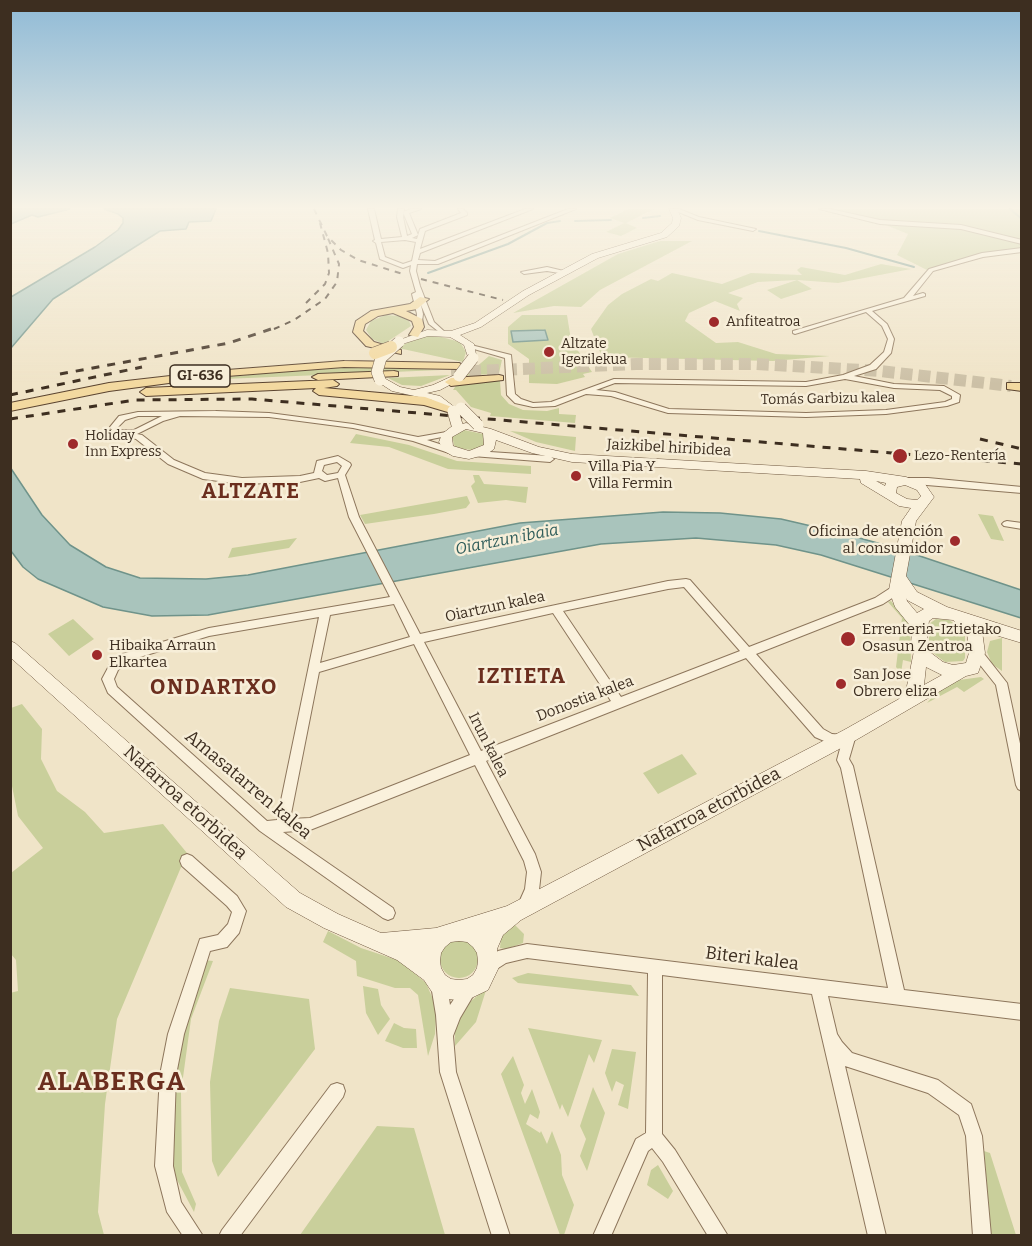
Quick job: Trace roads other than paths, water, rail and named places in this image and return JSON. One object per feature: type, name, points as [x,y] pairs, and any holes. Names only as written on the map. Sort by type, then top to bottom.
[{"type":"main road","points":[[57,396],[85,387],[186,371],[375,353],[414,335],[447,333],[482,322],[575,267]]},
{"type":"main road","points":[[421,302],[389,310],[363,320],[358,327],[361,337],[377,347],[453,376],[499,378]]},
{"type":"main road","points":[[389,310],[409,314],[419,322],[414,335]]},
{"type":"main road","points":[[482,322],[471,350],[453,376],[448,395],[455,410],[454,429],[445,442],[452,451],[463,454],[511,449],[550,459],[573,458]]},
{"type":"main road","points":[[447,333],[471,350]]},
{"type":"main road","points":[[384,383],[377,372],[378,366],[395,345]]},
{"type":"main road","name":"GI-636","points":[[10,414],[57,396],[165,379],[297,367],[375,363],[453,376]]},
{"type":"main road","points":[[413,392],[428,390],[453,376]]},
{"type":"main road","name":"GI-636","points":[[10,407],[211,382],[453,376]]},
{"type":"main road","points":[[109,394],[355,382],[384,383],[436,398],[484,429],[491,443],[479,452]]},
{"type":"main road","points":[[267,387],[403,398],[425,401],[455,410]]},
{"type":"main road","points":[[454,429],[472,426],[484,429]]},
{"type":"main road","name":"Jaizkibel hiribidea","points":[[484,429],[537,450],[573,458],[874,476],[902,481]]},
{"type":"main road","name":"Jaizkibel hiribidea","points":[[851,475],[872,482],[894,497],[923,499]]},
{"type":"main road","points":[[909,521],[889,487],[902,481],[921,487],[923,499],[909,521],[898,584],[900,603],[920,627]]},
{"type":"main road","points":[[898,584],[912,596],[944,612],[1022,637]]},
{"type":"main road","points":[[904,706],[915,688],[921,651],[920,627],[926,615],[944,612]]},
{"type":"main road","points":[[921,651],[938,667],[960,672],[975,664],[977,647],[974,630],[964,620]]},
{"type":"main road","points":[[977,647],[989,635],[1005,633]]},
{"type":"main road","name":"Nafarroa etorbidea","points":[[10,647],[293,900],[331,921],[404,953],[435,979]]},
{"type":"main road","name":"Nafarroa etorbidea","points":[[462,929],[519,910],[904,706],[960,672]]},
{"type":"main road","name":"Nafarroa etorbidea","points":[[486,948],[496,928],[519,910]]},
{"type":"main road","points":[[462,929],[477,935],[486,948],[485,972],[471,988],[455,992],[435,979],[431,954],[440,938],[446,933],[462,929]]},
{"type":"main road","name":"Nafarroa etorbidea","points":[[374,938],[406,942],[440,938]]},
{"type":"street","points":[[413,267],[421,302],[431,324],[447,333]]},
{"type":"street","points":[[905,300],[931,270],[941,267]]},
{"type":"street","points":[[524,272],[547,269],[565,272]]},
{"type":"street","points":[[795,332],[922,295]]},
{"type":"street","points":[[419,322],[421,302]]},
{"type":"street","name":"Tomás Garbizu kalea","points":[[609,382],[789,385],[845,377],[873,367],[889,348],[891,339],[888,329],[867,310]]},
{"type":"street","points":[[471,350],[503,354],[509,359],[509,389],[514,399],[522,403],[544,405],[609,382]]},
{"type":"street","name":"Tomás Garbizu kalea","points":[[583,392],[612,394],[668,411],[806,415],[886,412],[947,404],[956,400],[956,395],[941,388],[894,386],[845,377]]},
{"type":"street","points":[[609,382],[605,390],[612,394]]},
{"type":"street","points":[[319,475],[316,470],[320,463],[334,459],[347,465],[341,475],[329,478],[319,475],[300,479],[252,481],[203,476],[171,462],[143,426],[132,414],[117,421],[114,428],[124,433],[143,426],[178,414],[245,414],[353,426],[414,439],[452,451]]},
{"type":"street","points":[[414,439],[454,429]]},
{"type":"street","points":[[282,825],[325,613],[396,600],[352,511],[341,475]]},
{"type":"street","points":[[902,481],[1022,490]]},
{"type":"street","points":[[923,499],[937,487],[953,484]]},
{"type":"street","points":[[1007,524],[1022,526]]},
{"type":"street","name":"Oiartzun kalea","points":[[314,669],[416,639],[686,583],[747,652]]},
{"type":"street","name":"Donostia kalea","points":[[265,827],[282,825],[296,827],[310,824],[879,601],[898,584]]},
{"type":"street","name":"Irun kalea","points":[[396,600],[532,866],[532,890],[519,910]]},
{"type":"street","points":[[556,609],[619,703]]},
{"type":"street","name":"Amasatarren kalea","points":[[325,613],[309,613],[209,632],[126,657],[114,667],[108,679],[112,690],[265,827],[303,856],[388,913]]},
{"type":"street","points":[[977,647],[1001,683],[1022,785]]},
{"type":"street","points":[[747,652],[819,733],[831,739],[846,737],[843,760],[847,766],[898,997]]},
{"type":"street","points":[[187,861],[232,901],[239,911],[234,928],[222,942],[205,944],[176,1034],[168,1075],[164,1166],[173,1206],[194,1236]]},
{"type":"street","name":"Biteri kalea","points":[[485,972],[503,956],[519,951],[1022,1012]]},
{"type":"street","points":[[655,967],[654,1137],[669,1156],[719,1236]]},
{"type":"street","points":[[435,979],[444,1015],[448,1072],[501,1236]]},
{"type":"street","points":[[818,987],[877,1236]]},
{"type":"street","points":[[445,1048],[453,1014],[471,988]]},
{"type":"street","points":[[829,1035],[836,1048],[847,1059],[932,1086],[965,1110],[974,1136],[982,1236]]},
{"type":"street","points":[[228,1236],[337,1092]]},
{"type":"street","points":[[602,1236],[642,1145],[654,1137]]},
{"type":"water","points":[[61,267],[103,267],[53,299],[11,348],[11,297]]},
{"type":"water","points":[[545,330],[548,340],[513,342],[511,331]]},
{"type":"water","name":"Oiartzun ibaia","points":[[10,467],[42,515],[70,545],[106,567],[140,578],[206,579],[248,575],[520,523],[663,512],[720,513],[781,519],[837,532],[896,548],[1021,590],[1021,618],[821,555],[776,545],[696,538],[601,544],[208,615],[152,616],[103,607],[38,579],[23,567],[11,551]]},
{"type":"waterway","points":[[428,273],[444,267]]},
{"type":"tunnel","points":[[451,372],[636,364],[756,364],[880,371],[1011,386]]},
{"type":"railway","points":[[306,303],[325,284],[329,267]]},
{"type":"railway","points":[[274,329],[294,320],[325,299],[337,282],[339,267]]},
{"type":"railway","points":[[381,267],[406,275]]},
{"type":"railway","points":[[421,279],[503,300]]},
{"type":"railway","points":[[60,374],[229,343],[277,327]]},
{"type":"railway","points":[[10,395],[142,367]]},
{"type":"railway","points":[[10,419],[135,400],[252,399],[1022,464]]},
{"type":"railway","points":[[980,439],[1022,449]]},
{"type":"place","name":"Anfiteatroa","points":[[714,322]]},
{"type":"place","name":"Altzate Igerilekua","points":[[549,352]]},
{"type":"place","name":"Holiday Inn Express","points":[[73,444]]},
{"type":"place","name":"Lezo-Rentería","points":[[900,456]]},
{"type":"place","name":"Villa Pia Y Villa Fermin","points":[[576,476]]},
{"type":"place","name":"Oficina de atención al consumidor","points":[[955,541]]},
{"type":"place","name":"Errenteria-Iztietako Osasun Zentroa","points":[[848,639]]},
{"type":"place","name":"Hibaika Arraun Elkartea","points":[[97,655]]},
{"type":"place","name":"San Jose Obrero eliza","points":[[841,684]]},
{"type":"district","name":"ALTZATE","points":[[251,492]]},
{"type":"district","name":"IZTIETA","points":[[522,677]]},
{"type":"district","name":"ONDARTXO","points":[[214,688]]},
{"type":"district","name":"ALABERGA","points":[[112,1083]]}]
